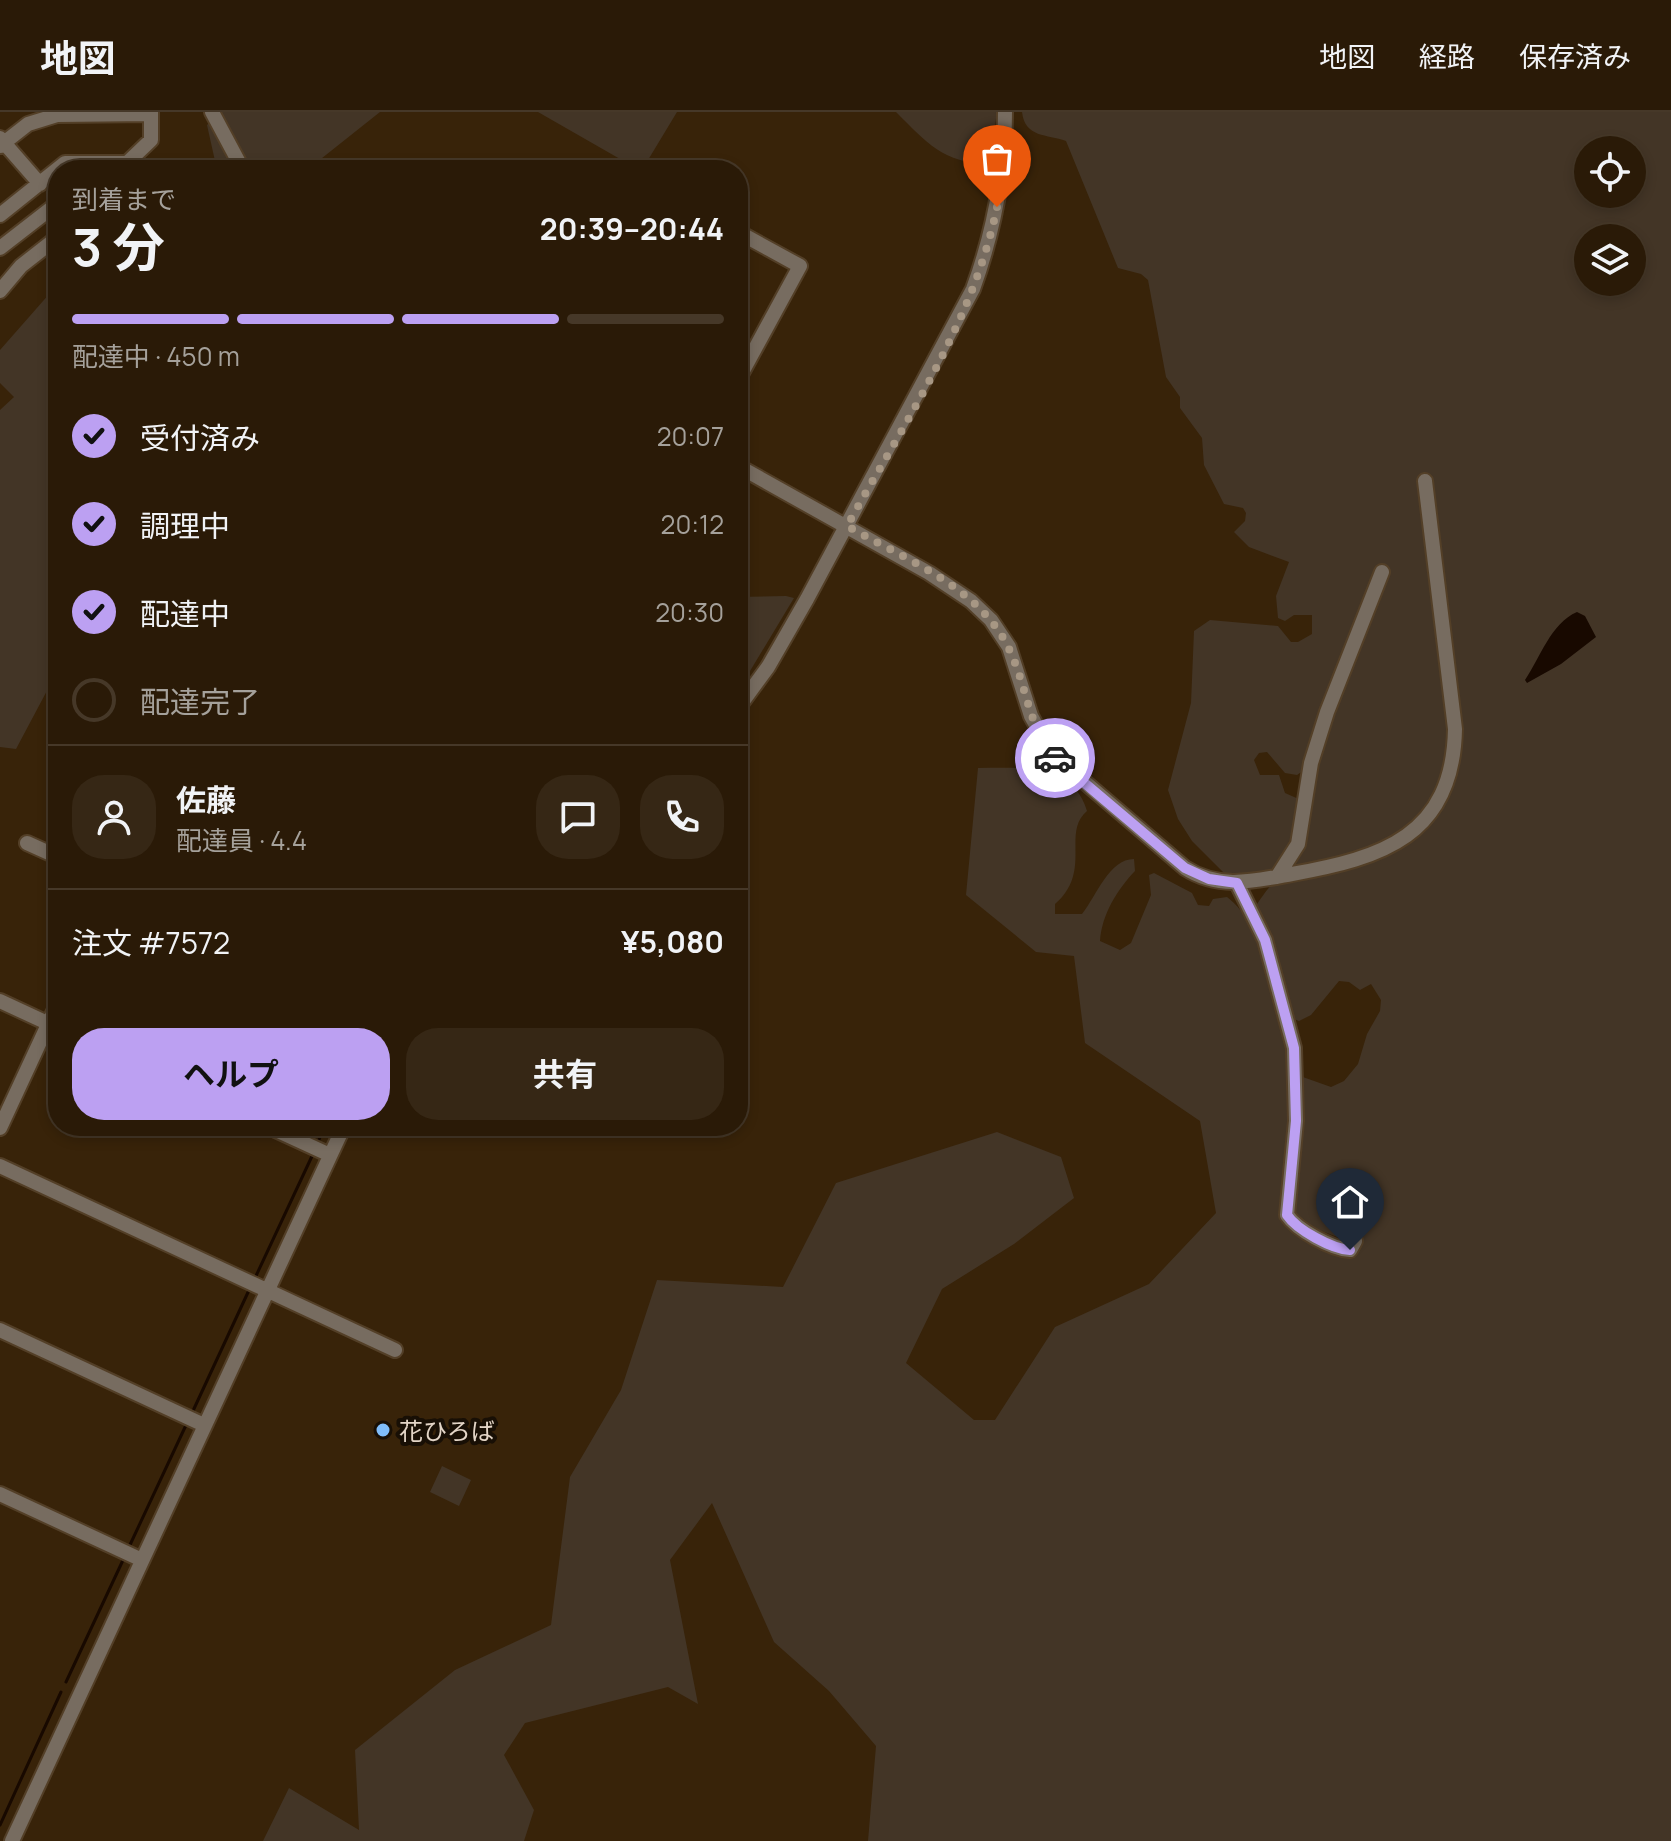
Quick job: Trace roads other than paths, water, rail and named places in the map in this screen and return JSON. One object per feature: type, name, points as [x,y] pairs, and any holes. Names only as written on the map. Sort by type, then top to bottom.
[{"type":"street","points":[[212,112],[238,160]]},
{"type":"street","points":[[748,694],[768,667],[847,526],[973,289],[989,245],[1005,164],[1005,112]]},
{"type":"street","points":[[48,194],[1,142],[28,124],[57,115],[151,113],[151,140],[130,160]]},
{"type":"street","points":[[0,215],[48,177]]},
{"type":"street","points":[[0,248],[48,211]]},
{"type":"street","points":[[748,237],[800,266],[748,362]]},
{"type":"street","points":[[0,291],[21,266],[48,245]]},
{"type":"street","points":[[748,472],[953,588],[991,620],[1014,658],[1038,732],[1062,766],[1185,868],[1209,879],[1237,883],[1356,862],[1378,854],[1399,843],[1436,806],[1451,769],[1455,729],[1425,481]]},
{"type":"street","points":[[1277,877],[1298,844],[1319,737],[1382,572]]},
{"type":"street","points":[[27,843],[48,852]]},
{"type":"street","points":[[1237,883],[1265,940],[1294,1048],[1296,1121],[1287,1215],[1294,1223],[1340,1249],[1350,1250],[1355,1241],[1342,1206],[1345,1191]]},
{"type":"street","points":[[0,1001],[48,1024]]},
{"type":"street","points":[[0,1128],[48,1036]]},
{"type":"street","points":[[289,1136],[330,1155]]},
{"type":"street","points":[[12,1841],[339,1136]]},
{"type":"street","points":[[0,1166],[395,1350]]},
{"type":"street","points":[[0,1330],[204,1425]]},
{"type":"street","points":[[0,1494],[142,1560]]},
{"type":"waterway","points":[[318,1142],[321,1136]]},
{"type":"waterway","points":[[255,1278],[313,1154]]},
{"type":"waterway","points":[[192,1413],[250,1288]]},
{"type":"waterway","points":[[129,1547],[187,1423]]},
{"type":"waterway","points":[[66,1682],[124,1558]]},
{"type":"waterway","points":[[0,1825],[61,1692]]},
{"type":"place","name":"花ひろば","points":[[383,1430]]}]
